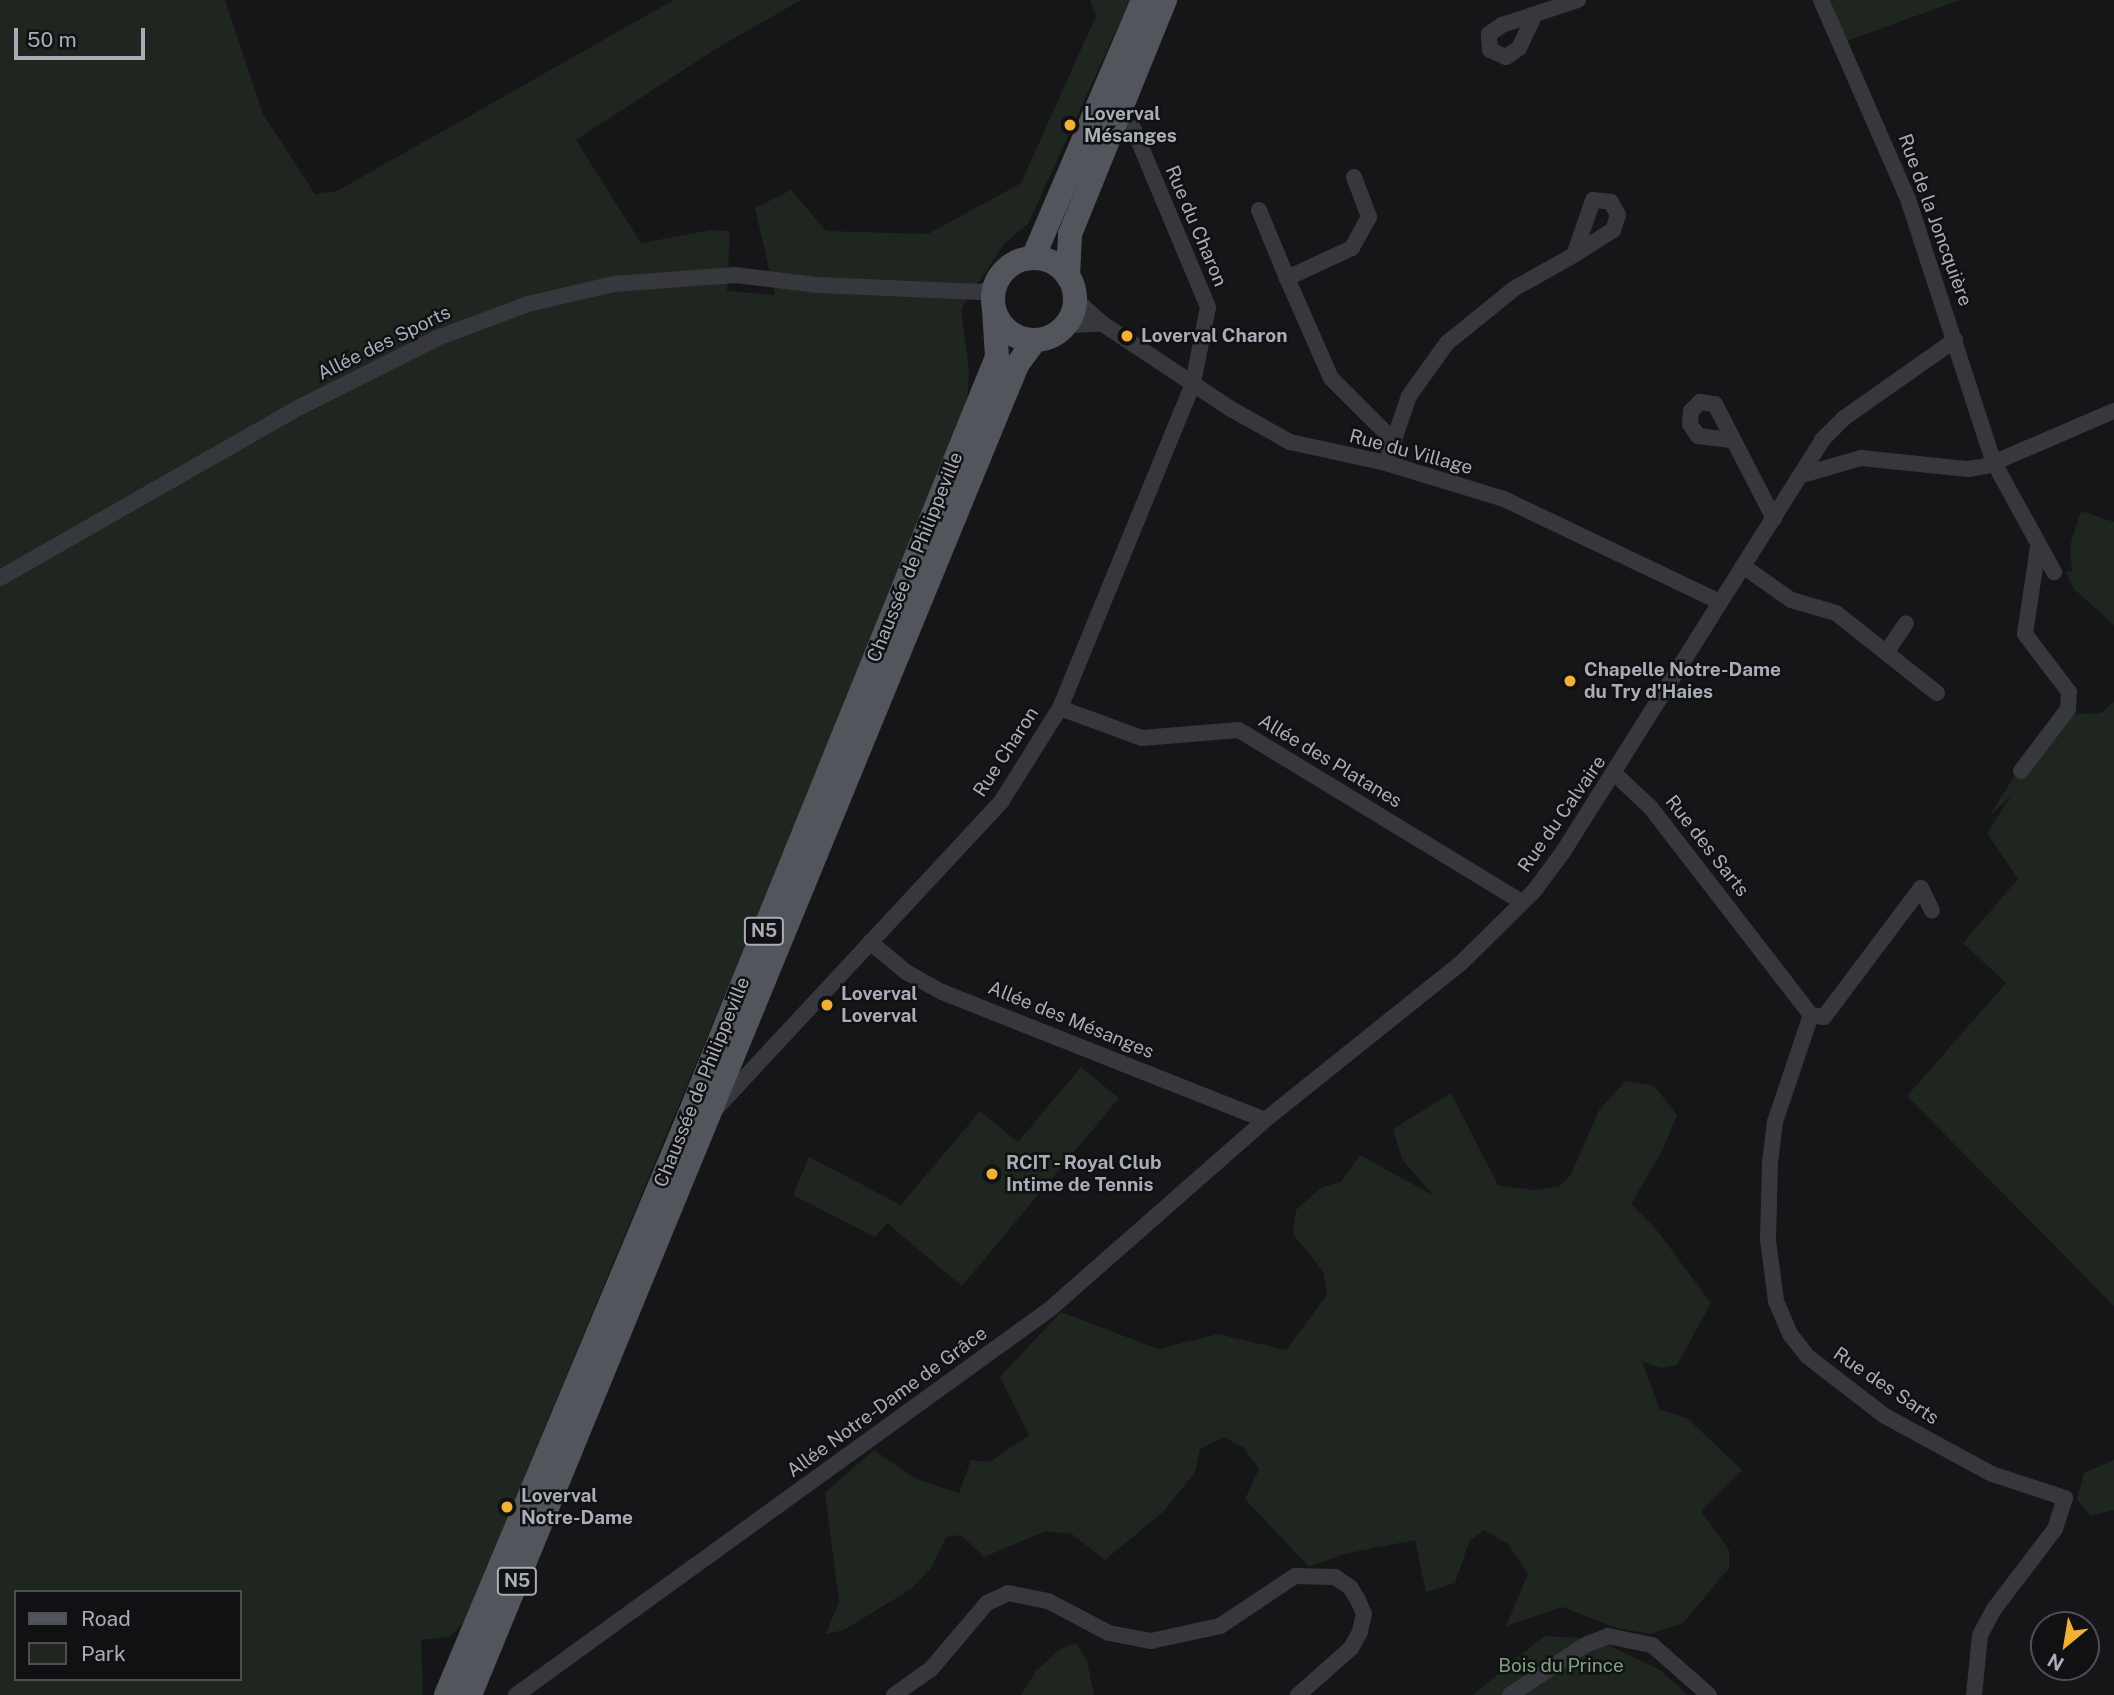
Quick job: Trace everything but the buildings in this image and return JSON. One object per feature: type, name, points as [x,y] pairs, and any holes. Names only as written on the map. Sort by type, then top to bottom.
[{"type":"main road","points":[[1033,258],[1143,0]]},
{"type":"main road","points":[[1065,325],[1071,288],[1070,234],[1165,0]]},
{"type":"main road","points":[[1035,340],[1013,335],[994,298],[1009,266],[1033,258],[1053,263],[1071,288]]},
{"type":"main road","name":"Chaussée de Philippeville","points":[[446,1695],[684,1128],[997,357],[994,298]]},
{"type":"main road","name":"N5","points":[[1035,340],[1052,336],[1065,325]]},
{"type":"main road","name":"Chaussée de Philippeville","points":[[470,1695],[1017,365],[1035,340]]},
{"type":"street","points":[[1534,16],[1578,0]]},
{"type":"street","name":"Rue de la Joncquière","points":[[1821,0],[1887,145],[1955,340],[1993,461]]},
{"type":"street","name":"Rue du Charon","points":[[1133,128],[1208,307],[1193,383]]},
{"type":"street","points":[[1287,278],[1352,248],[1369,217],[1354,177]]},
{"type":"street","points":[[1259,210],[1331,378],[1394,440]]},
{"type":"street","points":[[1386,463],[1409,396],[1447,343],[1516,288],[1574,255]]},
{"type":"street","name":"Allée des Sports","points":[[0,578],[313,401],[437,338],[528,304],[614,284],[735,275],[818,285],[980,292],[994,298]]},
{"type":"street","name":"Rue du Village","points":[[1071,288],[1103,324],[1290,442],[1386,463],[1504,499],[1720,602]]},
{"type":"street","points":[[1065,325],[1103,324]]},
{"type":"street","name":"Rue du Calvaire","points":[[1265,1120],[1460,964],[1522,902],[1563,852],[1616,775],[1822,440],[1844,418],[1955,340]]},
{"type":"street","name":"Rue Charon","points":[[684,1128],[722,1108],[870,942],[1001,802],[1060,708],[1193,383]]},
{"type":"street","points":[[1802,475],[1861,458],[1968,469],[2114,411]]},
{"type":"street","points":[[1731,440],[1774,519]]},
{"type":"street","points":[[1993,461],[2054,572]]},
{"type":"street","points":[[2021,771],[2055,732],[2069,692],[2054,666],[2025,634],[2038,547]]},
{"type":"street","points":[[1743,566],[1791,600],[1836,613],[1888,650],[1937,693]]},
{"type":"street","points":[[1888,650],[1906,623]]},
{"type":"street","name":"Allée des Platanes","points":[[1060,708],[1142,738],[1240,730],[1522,902]]},
{"type":"street","name":"Rue des Sarts","points":[[1616,775],[1651,808],[1811,1015],[1775,1122],[1770,1163],[1768,1240],[1776,1301],[1790,1334],[1807,1356],[1885,1416],[1992,1474],[2065,1498],[2043,1548],[1994,1609],[1980,1635],[1974,1695]]},
{"type":"street","points":[[1811,1015],[1824,1017],[1920,888],[1932,911]]},
{"type":"street","name":"Allée des Mésanges","points":[[870,942],[906,972],[942,992],[1265,1120]]},
{"type":"street","name":"Allée Notre-Dame de Grâce","points":[[516,1695],[1050,1309],[1265,1120]]},
{"type":"street","points":[[894,1695],[931,1669],[988,1603],[1007,1593],[1048,1601],[1108,1633],[1151,1641],[1220,1626],[1295,1576],[1335,1577],[1350,1587],[1358,1600],[1364,1614],[1360,1632],[1351,1648],[1298,1695]]},
{"type":"street","points":[[1510,1695],[1585,1645],[1608,1636],[1652,1645],[1709,1695]]},
{"type":"green space","points":[[0,0],[225,0],[263,114],[315,194],[337,191],[674,0],[801,0],[714,50],[576,140],[641,243],[712,230],[730,231],[727,291],[775,295],[755,208],[791,190],[826,231],[928,234],[1021,183],[1096,16],[1090,0],[1130,0],[1028,224],[1004,244],[961,309],[969,370],[967,411],[464,1622],[449,1637],[421,1640],[423,1695],[0,1695]]},
{"type":"green space","points":[[1821,0],[1960,0],[1841,43]]},
{"type":"green space","points":[[2081,511],[2114,522],[2114,625],[2075,590],[2065,571],[2072,572],[2070,546]]},
{"type":"green space","points":[[2114,702],[2114,1306],[1907,1096],[2006,983],[1963,943],[2018,879],[1987,833],[2011,796],[1989,816],[2054,715],[2101,713]]},
{"type":"green space","name":"RCIT - Royal Club Intime de Tennis","points":[[1081,1067],[1119,1098],[962,1286],[887,1223],[875,1237],[793,1195],[809,1157],[901,1205],[980,1111],[1018,1142]]},
{"type":"green space","points":[[1626,1081],[1654,1086],[1677,1115],[1661,1153],[1631,1204],[1656,1229],[1711,1303],[1677,1365],[1661,1368],[1642,1361],[1660,1410],[1687,1418],[1742,1470],[1701,1511],[1729,1550],[1729,1568],[1683,1623],[1650,1634],[1617,1628],[1562,1607],[1506,1626],[1528,1574],[1508,1544],[1484,1530],[1469,1542],[1455,1583],[1426,1592],[1415,1540],[1344,1554],[1309,1567],[1245,1499],[1259,1469],[1244,1448],[1224,1437],[1200,1449],[1195,1472],[1163,1512],[1105,1560],[1072,1534],[1046,1531],[984,1557],[961,1535],[946,1537],[931,1568],[911,1589],[844,1630],[826,1634],[839,1602],[825,1493],[874,1450],[916,1479],[959,1493],[971,1460],[990,1462],[1029,1435],[1000,1377],[1061,1312],[1158,1349],[1218,1334],[1286,1350],[1327,1295],[1323,1271],[1293,1234],[1296,1210],[1322,1187],[1341,1182],[1360,1155],[1434,1196],[1402,1159],[1393,1129],[1451,1093],[1498,1185],[1532,1190],[1560,1186],[1571,1175],[1599,1110]]},
{"type":"green space","points":[[2114,1460],[2114,1510],[2090,1516],[2077,1499],[2084,1473]]},
{"type":"green space","name":"Bois du Prince","points":[[1544,1636],[1596,1639],[1660,1670],[1688,1695],[1473,1695]]},
{"type":"green space","points":[[1076,1643],[1087,1661],[1094,1695],[1021,1695],[1036,1671],[1060,1649]]},
{"type":"place","name":"Loverval Mésanges","points":[[1070,125]]},
{"type":"place","name":"Loverval Charon","points":[[1127,336]]},
{"type":"place","name":"Chapelle Notre-Dame du Try d'Haies","points":[[1570,681]]},
{"type":"place","name":"Loverval Loverval","points":[[827,1005]]},
{"type":"place","name":"RCIT - Royal Club Intime de Tennis","points":[[992,1174]]},
{"type":"place","name":"Loverval Notre-Dame","points":[[507,1507]]}]
